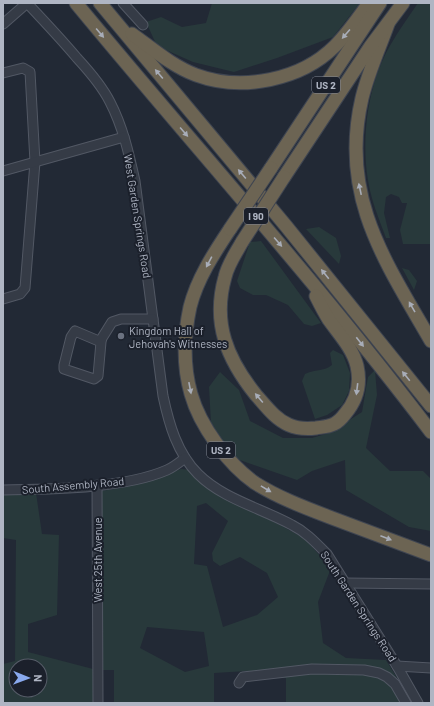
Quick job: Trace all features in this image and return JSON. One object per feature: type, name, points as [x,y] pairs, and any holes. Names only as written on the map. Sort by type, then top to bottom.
[{"type":"highway","name":"I 90","points":[[76,3],[300,268],[431,432]]},
{"type":"highway","name":"I 90","points":[[100,3],[286,226],[431,406]]},
{"type":"highway","points":[[118,24],[168,60],[196,74],[220,81],[241,82],[270,80],[287,75],[307,66],[323,56],[335,46],[369,3]]},
{"type":"highway","name":"US 2","points":[[380,3],[212,256],[191,306],[185,350],[187,372],[191,394],[209,432],[218,447],[244,474],[270,492],[431,555]]},
{"type":"highway","name":"US 2","points":[[300,268],[328,318],[350,350],[358,376],[357,395],[348,411],[342,418],[335,424],[312,429],[298,428],[279,420],[252,389],[234,364],[222,332],[221,295],[225,276],[242,242],[284,177],[370,47],[403,3]]},
{"type":"highway","name":"US 2","points":[[388,24],[368,76],[362,99],[356,152],[357,175],[364,207],[374,235],[390,270],[431,341]]},
{"type":"street","points":[[3,24],[27,3]]},
{"type":"street","name":"West Garden Springs Road","points":[[27,3],[104,90],[111,102],[124,137],[134,181],[167,412],[178,445],[186,458]]},
{"type":"street","points":[[123,3],[143,25]]},
{"type":"street","points":[[3,73],[23,68],[30,72],[35,162],[25,288],[20,294],[3,299]]},
{"type":"street","points":[[3,171],[124,137]]},
{"type":"street","points":[[101,342],[75,331],[71,337],[64,369],[94,379],[98,376],[102,338],[112,322],[121,319],[153,319]]},
{"type":"street","name":"South Assembly Road","points":[[3,490],[97,485],[134,480],[168,469],[186,458]]},
{"type":"street","name":"South Garden Springs Road","points":[[186,458],[198,474],[210,483],[227,494],[303,531],[327,554],[397,666],[418,703]]},
{"type":"street","name":"West 25th Avenue","points":[[97,485],[98,703]]},
{"type":"street","points":[[345,583],[431,584]]},
{"type":"street","points":[[397,666],[431,668]]},
{"type":"street","points":[[239,683],[243,677],[305,669],[364,670],[379,673],[387,677],[395,684],[406,703]]},
{"type":"shaded area","points":[[212,3],[360,3],[333,37],[234,72],[193,62],[157,46],[146,22],[161,17],[182,27],[206,23]]},
{"type":"shaded area","points":[[418,3],[431,3],[431,244],[403,244],[400,230],[407,203],[402,203],[399,197],[391,194],[386,197],[384,213],[390,238],[386,238],[369,187],[365,146],[366,128],[372,92],[383,59],[397,34]]},
{"type":"shaded area","points":[[319,227],[336,238],[341,256],[339,264],[306,229]]},
{"type":"shaded area","points":[[261,241],[321,323],[312,326],[304,324],[288,305],[266,295],[253,295],[240,288],[237,281],[250,242]]},
{"type":"shaded area","points":[[402,268],[409,270],[417,281],[414,290]]},
{"type":"shaded area","points":[[333,350],[343,355],[350,373],[349,391],[342,405],[327,415],[315,419],[302,381],[305,374],[312,371],[325,369],[332,365],[330,353]]},
{"type":"shaded area","points":[[375,370],[377,395],[366,448],[390,471],[423,471],[431,479],[431,531],[409,527],[346,490],[345,460],[312,471],[297,480],[234,458],[211,423],[209,387],[220,372],[239,390],[250,421],[283,438],[312,438],[329,433],[362,412],[368,377]]},
{"type":"shaded area","points":[[181,469],[191,470],[241,504],[304,538],[331,568],[318,602],[323,643],[346,658],[386,660],[412,703],[286,703],[286,678],[247,671],[214,673],[214,703],[114,703],[114,670],[99,670],[101,491],[152,480]],"holes":[[[206,503],[228,521],[212,553],[213,561],[220,566],[240,557],[267,573],[278,597],[257,615],[223,627],[207,566],[194,564],[197,506]],[[147,627],[204,632],[209,666],[185,672],[140,648]]]},
{"type":"shaded area","points":[[36,493],[42,534],[59,535],[57,615],[28,624],[28,652],[93,669],[93,703],[3,703],[3,664],[8,663],[8,698],[48,698],[48,658],[15,658],[16,540],[3,538],[3,494]]},
{"type":"place","name":"Kingdom Hall of Jehovah's Witnesses","points":[[121,336]]}]
